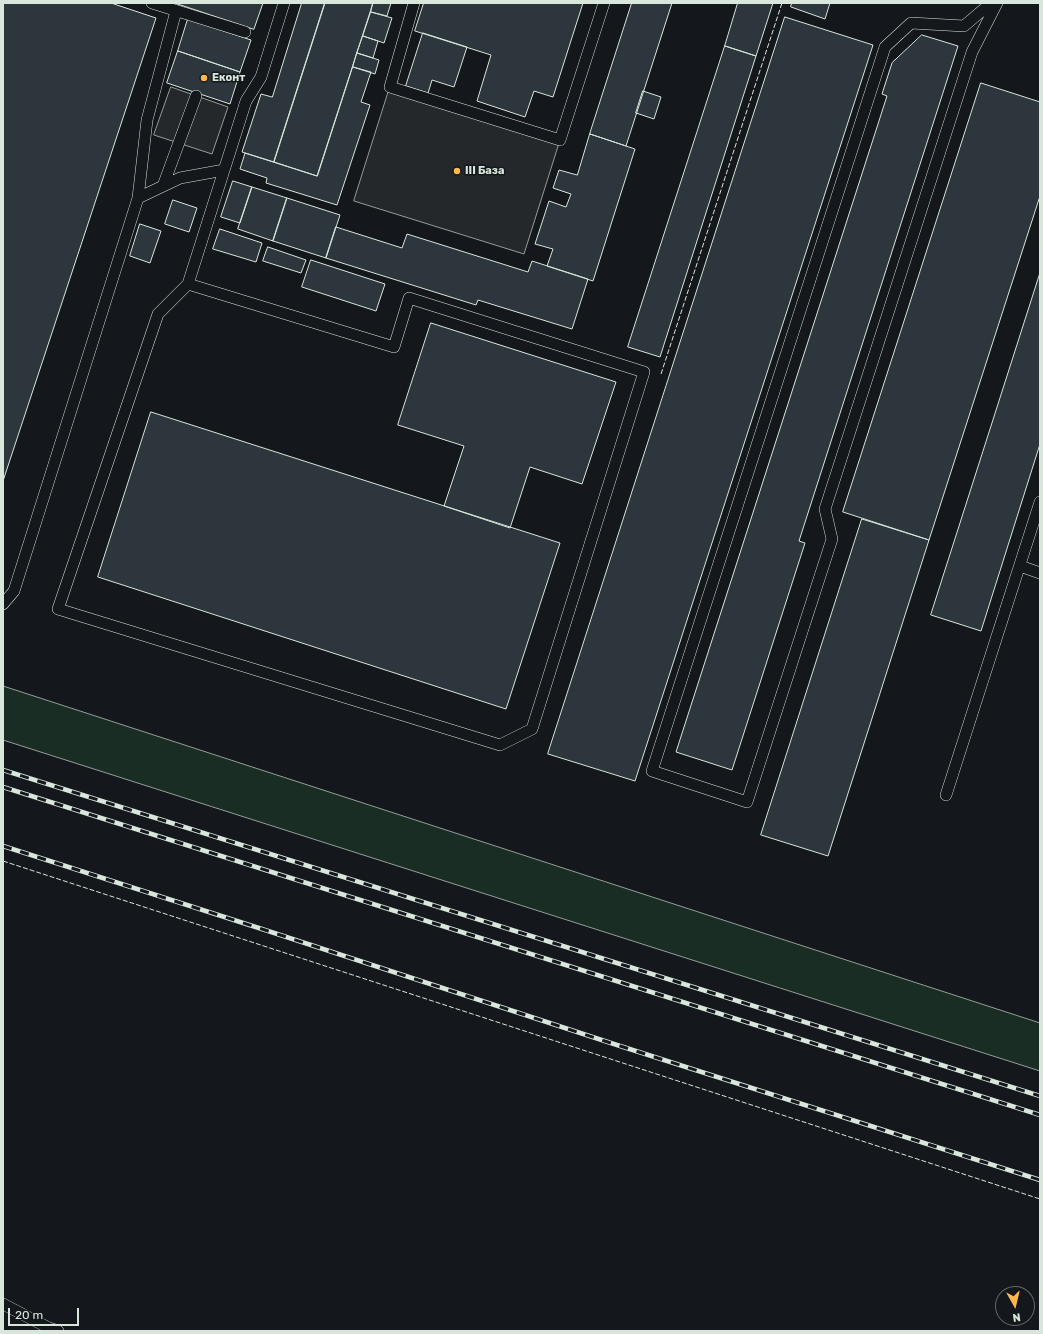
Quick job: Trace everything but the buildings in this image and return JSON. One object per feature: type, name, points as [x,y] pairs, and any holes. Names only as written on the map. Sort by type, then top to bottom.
[{"type":"lane","points":[[152,3],[245,32]]},
{"type":"lane","points":[[188,284],[394,347],[409,298],[644,372],[532,728],[500,746],[58,609],[158,314],[188,284],[246,101],[261,77],[284,3]]},
{"type":"lane","points":[[414,3],[390,87],[560,140],[604,3]]},
{"type":"lane","points":[[991,3],[964,26],[911,23],[885,47],[652,771],[747,802],[832,539],[825,509],[972,52],[997,3]]},
{"type":"lane","points":[[3,604],[14,591],[138,198],[147,120],[176,11]]},
{"type":"lane","points":[[163,186],[196,96]]},
{"type":"lane","points":[[138,198],[180,178],[224,170]]},
{"type":"lane","points":[[946,795],[1040,502]]},
{"type":"lane","points":[[1020,566],[1040,573]]},
{"type":"lane","points":[[3,1304],[49,1328],[58,1331]]},
{"type":"green space","points":[[3,686],[1040,1023],[1040,1071],[3,740]]},
{"type":"shaded area","points":[[171,87],[228,107],[212,154],[154,135]]},
{"type":"shaded area","name":"III База","points":[[390,87],[560,140],[524,254],[354,201]]},
{"type":"railway","points":[[3,770],[1040,1096]]},
{"type":"railway","points":[[3,787],[1040,1115]]},
{"type":"railway","points":[[3,846],[1040,1180]]},
{"type":"fence","points":[[661,374],[782,3]]},
{"type":"fence","points":[[3,861],[1040,1199]]},
{"type":"place","name":"Еконт","points":[[204,78]]},
{"type":"place","name":"III База","points":[[457,171]]}]
